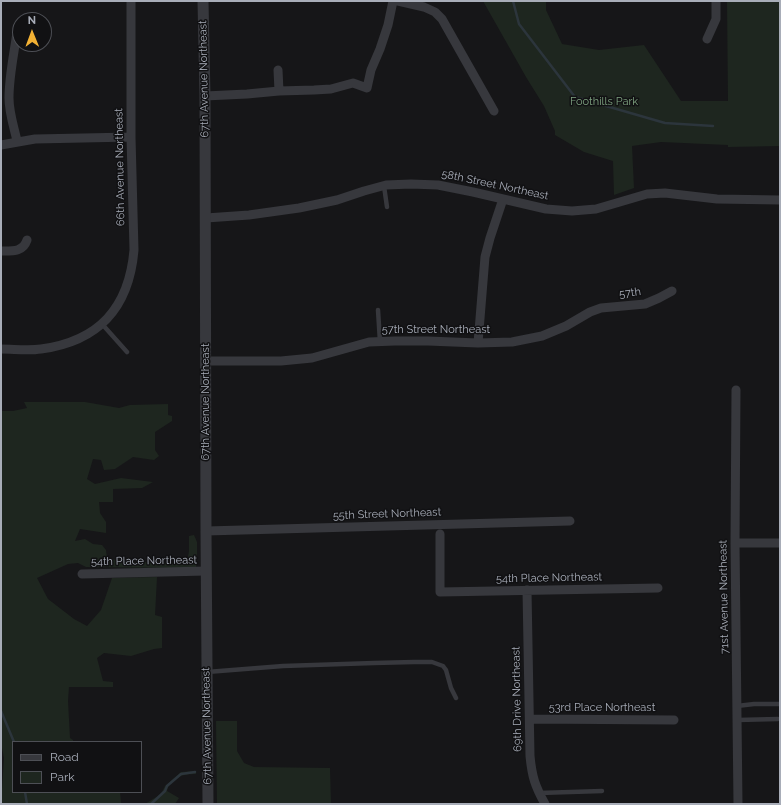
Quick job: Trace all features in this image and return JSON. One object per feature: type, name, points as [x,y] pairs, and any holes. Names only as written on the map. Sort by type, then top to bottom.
[{"type":"street","name":"66th Avenue Northeast","points":[[1,349],[39,350],[61,345],[84,336],[102,324],[116,309],[125,292],[133,264],[134,250],[131,137],[131,1]]},
{"type":"street","name":"67th Avenue Northeast","points":[[203,1],[206,218],[206,571],[208,804]]},
{"type":"street","points":[[205,96],[331,89],[354,83],[368,88],[371,70],[388,25],[393,1]]},
{"type":"street","points":[[398,1],[424,7],[435,12],[442,19],[494,111]]},
{"type":"street","points":[[707,39],[716,19],[716,1]]},
{"type":"street","points":[[14,52],[9,99],[17,141]]},
{"type":"street","points":[[278,70],[279,91]]},
{"type":"street","points":[[1,145],[35,138],[131,137]]},
{"type":"street","name":"58th Street Northeast","points":[[206,218],[249,215],[299,208],[337,200],[364,190],[384,186],[411,184],[438,185],[546,208],[572,211],[596,209],[647,194],[665,193],[717,199],[780,200]]},
{"type":"street","points":[[478,343],[485,257],[503,199]]},
{"type":"street","points":[[1,251],[14,251],[22,248],[26,245],[27,240]]},
{"type":"street","name":"57th","points":[[590,312],[605,308],[645,304],[672,291]]},
{"type":"street","name":"57th Street Northeast","points":[[206,361],[281,361],[312,358],[369,342],[428,340],[478,343],[512,342],[542,336],[566,326],[590,312]]},
{"type":"street","name":"71st Avenue Northeast","points":[[736,390],[738,804]]},
{"type":"street","name":"55th Street Northeast","points":[[206,531],[570,521]]},
{"type":"street","name":"54th Place Northeast","points":[[440,534],[440,592],[658,588]]},
{"type":"street","points":[[736,543],[780,543]]},
{"type":"street","name":"54th Place Northeast","points":[[82,574],[206,571]]},
{"type":"street","name":"69th Drive Northeast","points":[[528,590],[531,770],[535,785],[545,804]]},
{"type":"street","name":"53rd Place Northeast","points":[[530,720],[674,720]]},
{"type":"lane","points":[[384,186],[387,207]]},
{"type":"lane","points":[[378,310],[380,342]]},
{"type":"lane","points":[[102,324],[127,352]]},
{"type":"lane","points":[[207,672],[289,665],[432,662],[443,666],[446,670],[451,688],[456,698]]},
{"type":"lane","points":[[737,706],[754,704],[780,704]]},
{"type":"lane","points":[[737,720],[778,719]]},
{"type":"lane","points":[[539,793],[602,791]]},
{"type":"green space","name":"Foothills Park","points":[[483,1],[546,1],[546,10],[562,44],[599,50],[644,45],[681,101],[728,101],[727,1],[780,1],[780,146],[728,147],[728,145],[661,142],[632,146],[634,188],[614,195],[613,161],[584,152],[555,135],[555,131],[544,106]]},
{"type":"green space","points":[[24,402],[85,402],[119,408],[130,405],[168,404],[168,415],[172,416],[172,421],[155,432],[155,450],[159,456],[154,460],[133,457],[115,469],[104,470],[101,460],[93,459],[87,479],[95,484],[121,478],[153,482],[142,488],[113,489],[113,502],[99,502],[100,513],[106,522],[106,533],[80,529],[75,541],[85,539],[93,544],[102,545],[106,550],[107,559],[139,562],[187,563],[189,536],[194,535],[197,542],[196,568],[86,567],[78,563],[68,564],[37,578],[48,599],[74,619],[87,626],[101,610],[112,578],[157,577],[155,615],[162,617],[162,648],[131,656],[104,653],[97,658],[103,681],[113,682],[113,687],[69,687],[68,701],[70,738],[73,741],[12,741],[12,793],[120,793],[121,803],[132,804],[1,804],[4,758],[1,743],[1,411],[13,411],[27,408]]},
{"type":"green space","points":[[216,721],[237,721],[237,751],[244,763],[254,767],[330,768],[331,804],[217,804]]},
{"type":"green space","points":[[196,771],[196,774],[178,777],[171,782],[167,791],[179,798],[175,804],[145,804],[161,794],[165,786],[181,772]]},
{"type":"waterway","points":[[513,1],[519,24],[575,97],[665,123],[713,126]]},
{"type":"waterway","points":[[1,711],[14,741]]},
{"type":"waterway","points":[[151,804],[165,791],[167,786],[181,774],[195,772]]},
{"type":"waterway","points":[[25,793],[27,804]]}]
